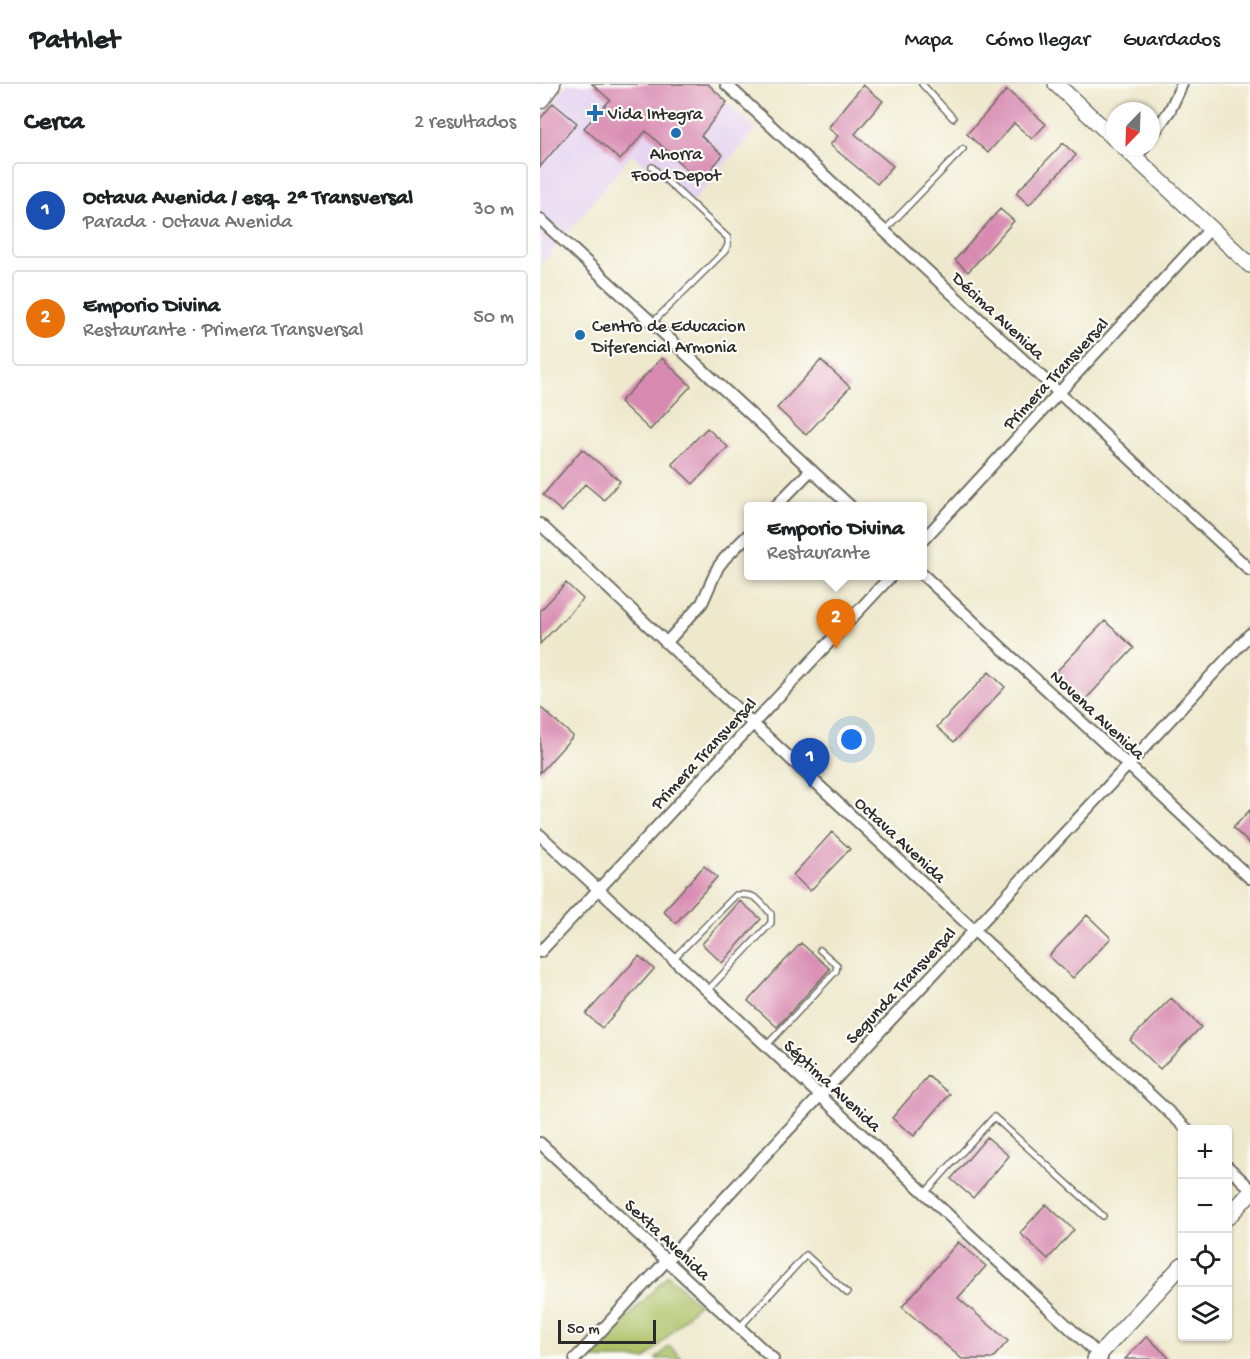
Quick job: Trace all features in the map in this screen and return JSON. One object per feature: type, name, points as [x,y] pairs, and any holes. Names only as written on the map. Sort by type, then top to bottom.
[{"type":"main road","points":[[540,99],[551,84]]},
{"type":"main road","points":[[1056,84],[1106,131]]},
{"type":"main road","points":[[1143,156],[1211,228],[1250,265]]},
{"type":"main road","points":[[1232,1212],[1250,1193]]},
{"type":"main road","points":[[1099,1358],[1178,1269]]},
{"type":"street","name":"Décima Avenida","points":[[726,84],[1250,570]]},
{"type":"street","points":[[1160,124],[1170,110],[1182,84]]},
{"type":"street","points":[[540,219],[845,502]]},
{"type":"street","name":"Primera Transversal","points":[[927,536],[1211,228]]},
{"type":"street","points":[[781,502],[811,470]]},
{"type":"street","name":"Octava Avenida","points":[[540,524],[1183,1125]]},
{"type":"street","points":[[666,643],[702,603],[718,567],[744,539]]},
{"type":"street","name":"Novena Avenida","points":[[927,579],[1250,878]]},
{"type":"street","name":"Primera Transversal","points":[[540,952],[887,580]]},
{"type":"street","name":"Segunda Transversal","points":[[575,1359],[1250,634]]},
{"type":"street","name":"Séptima Avenida","points":[[540,835],[1099,1358]]},
{"type":"street","name":"Sexta Avenida","points":[[540,1143],[773,1359]]},
{"type":"street","points":[[1232,1172],[1250,1188]]},
{"type":"lane","points":[[922,84],[953,118]]},
{"type":"lane","points":[[884,231],[963,149]]},
{"type":"lane","points":[[652,167],[728,238],[728,245],[725,251],[652,323]]},
{"type":"lane","points":[[673,960],[736,895],[749,894],[758,899],[771,914],[771,923],[708,991]]},
{"type":"lane","points":[[766,1046],[836,971],[837,965],[820,950]]},
{"type":"lane","points":[[925,1193],[994,1117],[1103,1216]]},
{"type":"lane","points":[[739,1328],[806,1255],[847,1293]]},
{"type":"shaded area","points":[[567,84],[708,84],[756,129],[691,204],[632,154],[540,266],[540,119]]},
{"type":"green space","points":[[668,1275],[698,1304],[646,1359],[588,1359]]},
{"type":"green space","points":[[669,1346],[683,1359],[656,1359]]},
{"type":"building","name":"Ahorra Food Depot","points":[[592,84],[708,84],[727,102],[701,136],[723,155],[700,182],[646,131],[620,160],[584,128],[610,100]]},
{"type":"building","points":[[863,85],[883,101],[855,134],[893,166],[877,184],[830,145],[838,136],[828,128]]},
{"type":"building","points":[[1007,90],[1046,124],[1032,139],[1014,123],[988,153],[967,134]]},
{"type":"building","points":[[553,103],[577,123],[540,167],[540,119]]},
{"type":"building","points":[[1063,143],[1076,155],[1029,205],[1016,193]]},
{"type":"building","points":[[1000,209],[1014,221],[968,272],[955,260]]},
{"type":"building","points":[[662,358],[691,386],[650,430],[620,402]]},
{"type":"building","points":[[821,360],[850,387],[806,435],[777,408]]},
{"type":"building","points":[[707,428],[728,447],[693,484],[672,464]]},
{"type":"building","points":[[582,449],[620,481],[604,500],[585,484],[562,512],[543,495]]},
{"type":"building","points":[[566,583],[583,599],[540,644],[540,611]]},
{"type":"building","points":[[1105,621],[1134,648],[1085,700],[1055,673]]},
{"type":"building","points":[[989,672],[1005,687],[954,742],[937,727]]},
{"type":"building","points":[[540,707],[573,736],[540,773]]},
{"type":"building","points":[[1250,810],[1250,844],[1233,828]]},
{"type":"building","points":[[832,832],[850,849],[810,891],[793,875]]},
{"type":"building","points":[[704,866],[717,877],[676,923],[663,911]]},
{"type":"building","points":[[740,901],[761,919],[722,963],[702,944]]},
{"type":"building","points":[[1087,915],[1111,938],[1073,978],[1049,956]]},
{"type":"building","points":[[801,943],[830,969],[777,1027],[748,1001]]},
{"type":"building","points":[[639,956],[654,969],[602,1028],[586,1014]]},
{"type":"building","points":[[1171,998],[1201,1027],[1160,1069],[1130,1040]]},
{"type":"building","points":[[928,1076],[950,1094],[914,1136],[892,1118]]},
{"type":"building","points":[[987,1137],[1009,1156],[973,1198],[951,1179]]},
{"type":"building","points":[[1046,1204],[1074,1230],[1048,1259],[1020,1233]]},
{"type":"building","points":[[958,1242],[986,1266],[958,1298],[1008,1341],[992,1359],[962,1359],[902,1307]]},
{"type":"building","points":[[1147,1336],[1170,1359],[1125,1359]]},
{"type":"place","name":"Vida Integra","points":[[595,113]]},
{"type":"place","name":"Ahorra Food Depot","points":[[676,133]]},
{"type":"place","name":"Centro de Educacion Diferencial Armonia","points":[[580,335]]},
{"type":"place","name":"Emporio Divina","points":[[836,649]]},
{"type":"place","name":"Octava Avenida / esq. 2ª Transversal","points":[[810,788]]}]
